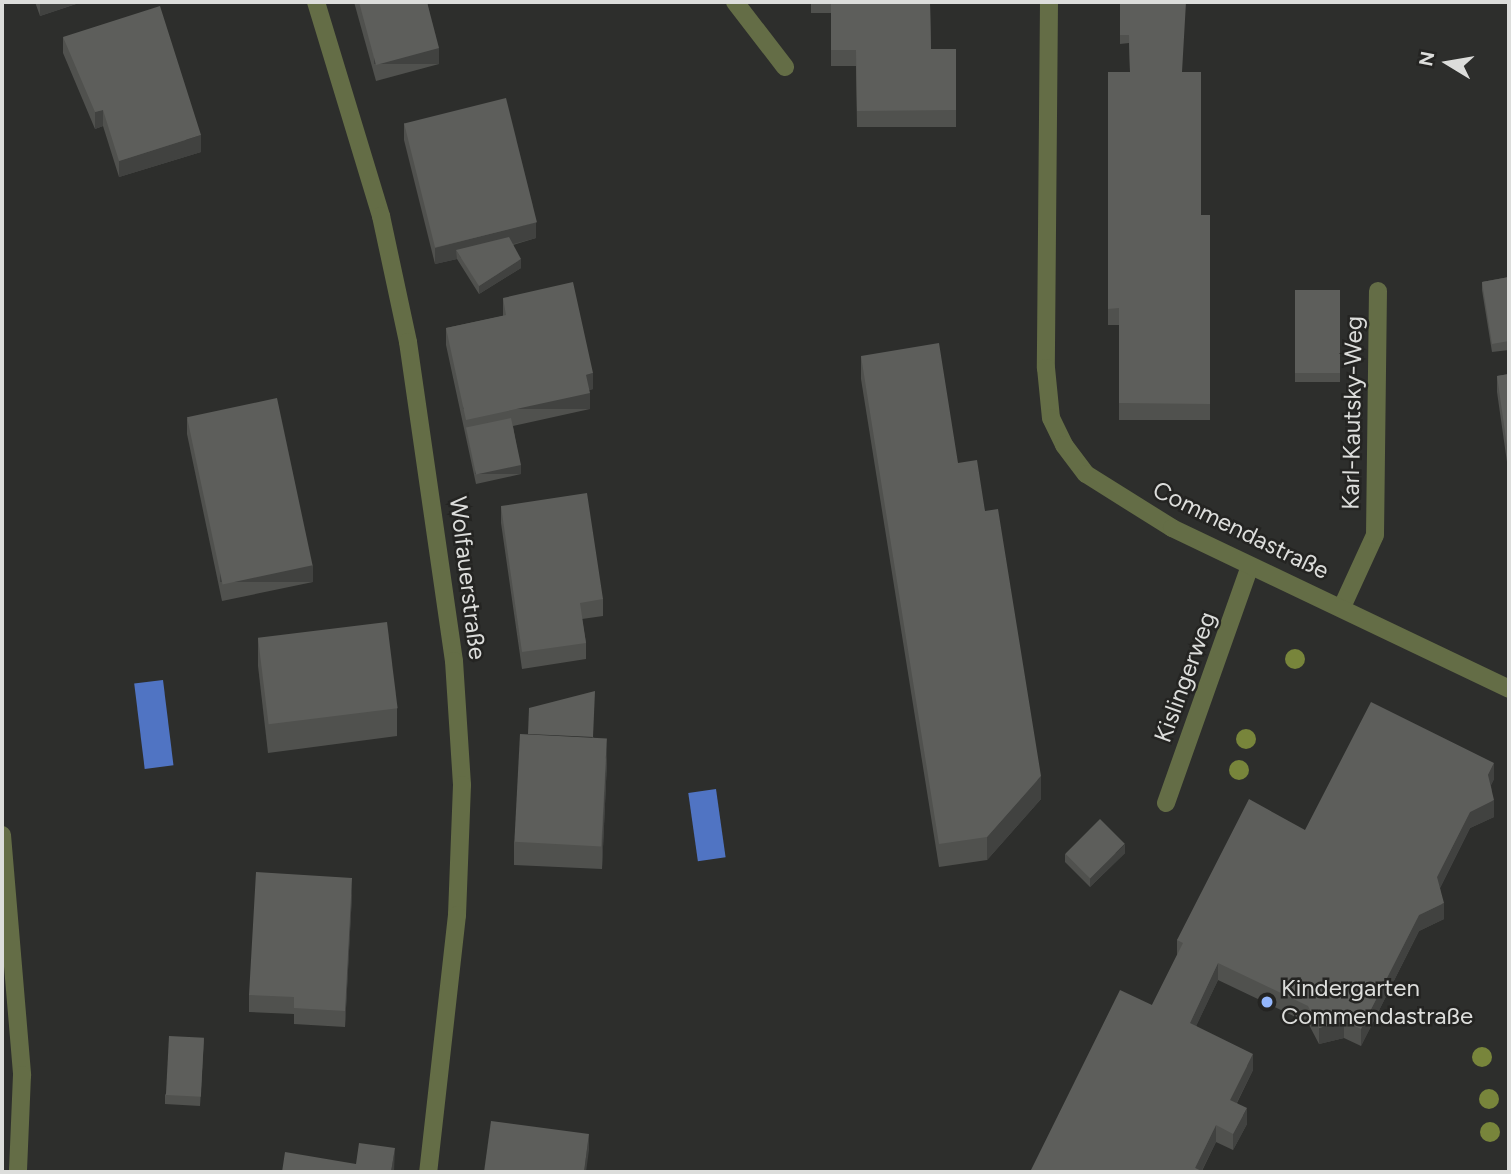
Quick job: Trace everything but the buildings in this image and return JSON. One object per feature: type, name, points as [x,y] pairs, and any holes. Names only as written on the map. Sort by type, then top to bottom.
[{"type":"street","name":"Wolfauerstraße","points":[[316,2],[380,216],[405,329],[454,661],[462,785],[457,915],[428,1172]]},
{"type":"street","points":[[735,2],[785,67]]},
{"type":"street","name":"Commendastraße","points":[[1049,2],[1046,368],[1051,418],[1064,445],[1086,474],[1172,528],[1509,689]]},
{"type":"street","name":"Karl-Kautsky-Weg","points":[[1342,607],[1375,535],[1378,291]]},
{"type":"street","name":"Kislingerweg","points":[[1166,803],[1250,566]]},
{"type":"street","points":[[2,835],[22,1075],[18,1172]]},
{"type":"water","points":[[163,680],[173,765],[145,769],[134,684]]},
{"type":"water","points":[[716,789],[726,857],[698,861],[688,793]]},
{"type":"place","name":"Kindergarten Commendastraße","points":[[1267,1002]]}]
